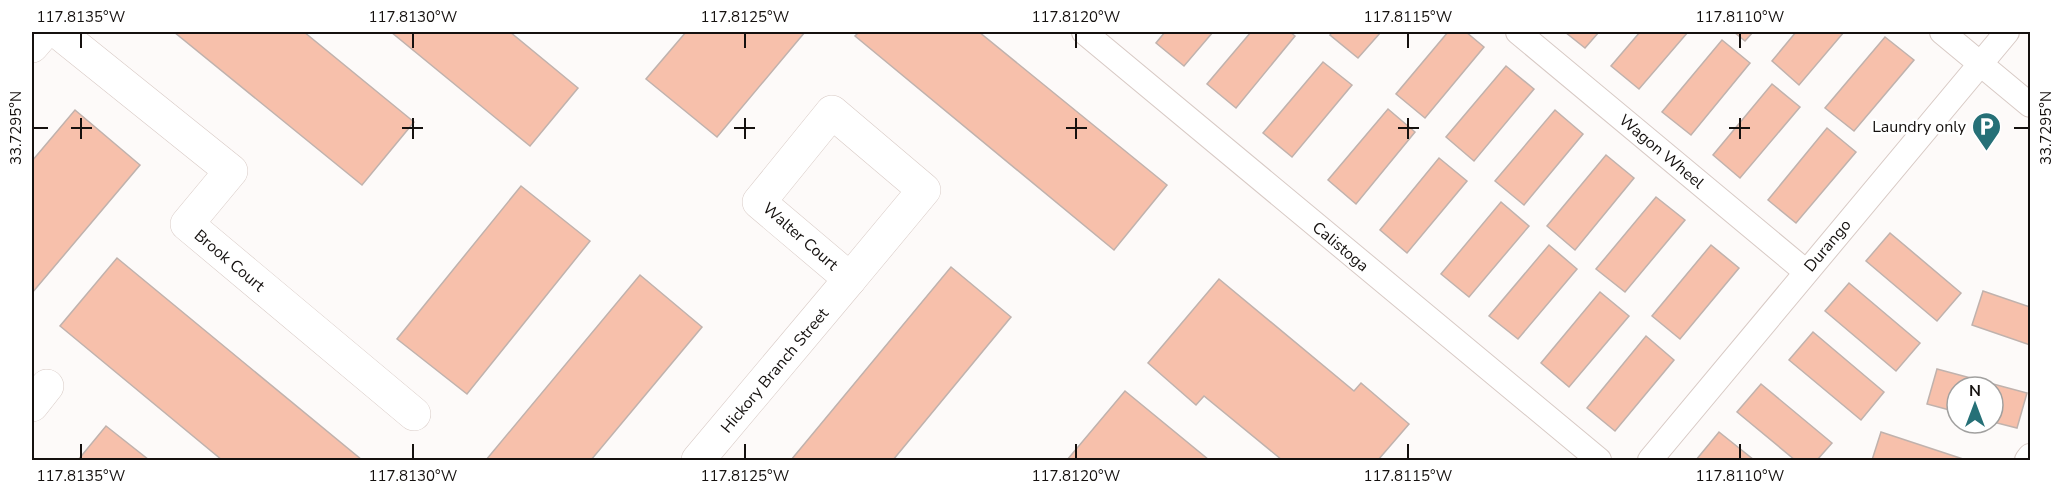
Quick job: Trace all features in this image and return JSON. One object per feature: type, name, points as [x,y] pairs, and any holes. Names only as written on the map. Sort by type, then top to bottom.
[{"type":"street","points":[[32,46],[44,32]]},
{"type":"street","name":"Brook Court","points":[[58,32],[231,171],[187,224],[414,414]]},
{"type":"street","name":"Walter Court","points":[[832,112],[924,190],[850,279],[759,202],[832,112]]},
{"type":"street","name":"Hickory Branch Street","points":[[698,460],[850,279]]},
{"type":"lane","name":"Calistoga","points":[[1084,32],[1599,460]]},
{"type":"lane","name":"Wagon Wheel","points":[[1518,32],[1805,271]]},
{"type":"lane","points":[[1942,32],[2031,105]]},
{"type":"lane","name":"Durango","points":[[1650,460],[1805,271],[2007,32]]},
{"type":"lane","points":[[2027,460],[2031,456]]},
{"type":"building","points":[[174,32],[304,32],[414,122],[362,185]]},
{"type":"building","points":[[391,32],[510,32],[578,88],[530,146]]},
{"type":"building","points":[[686,32],[805,32],[717,137],[646,79]]},
{"type":"building","points":[[859,32],[979,32],[1167,185],[1114,250],[855,36]]},
{"type":"building","points":[[1165,32],[1213,32],[1184,66],[1156,43]]},
{"type":"building","points":[[1251,32],[1290,32],[1295,36],[1236,108],[1207,84]]},
{"type":"building","points":[[1332,32],[1381,32],[1358,58],[1330,35]]},
{"type":"building","points":[[1448,32],[1466,32],[1484,47],[1425,118],[1396,94]]},
{"type":"building","points":[[1565,32],[1599,32],[1585,48]]},
{"type":"building","points":[[1640,32],[1688,32],[1639,89],[1611,66]]},
{"type":"building","points":[[1734,32],[1753,32],[1745,41]]},
{"type":"building","points":[[1796,32],[1844,32],[1799,85],[1772,61]]},
{"type":"building","points":[[1885,37],[1914,60],[1854,131],[1825,108]]},
{"type":"building","points":[[1722,40],[1750,63],[1691,135],[1662,112]]},
{"type":"building","points":[[1323,62],[1352,85],[1292,157],[1263,133]]},
{"type":"building","points":[[1506,66],[1534,89],[1474,161],[1446,137]]},
{"type":"building","points":[[1772,84],[1800,107],[1740,178],[1713,155]]},
{"type":"building","points":[[1388,109],[1415,132],[1356,204],[1328,180]]},
{"type":"building","points":[[75,110],[140,165],[32,293],[32,161]]},
{"type":"building","points":[[1555,110],[1583,134],[1524,205],[1495,181]]},
{"type":"building","points":[[1827,128],[1856,152],[1796,223],[1768,200]]},
{"type":"building","points":[[1606,155],[1634,178],[1575,250],[1547,226]]},
{"type":"building","points":[[1439,158],[1467,181],[1407,253],[1380,230]]},
{"type":"building","points":[[521,186],[590,241],[467,394],[397,339]]},
{"type":"building","points":[[1656,197],[1685,220],[1625,292],[1596,269]]},
{"type":"building","points":[[1501,202],[1529,226],[1469,297],[1441,274]]},
{"type":"building","points":[[1890,233],[1961,293],[1937,321],[1866,261]]},
{"type":"building","points":[[1549,245],[1577,269],[1518,339],[1489,316]]},
{"type":"building","points":[[1711,245],[1739,268],[1680,339],[1652,316]]},
{"type":"building","points":[[117,258],[362,460],[222,460],[60,326]]},
{"type":"building","points":[[951,267],[1011,317],[893,460],[791,460]]},
{"type":"building","points":[[640,275],[702,327],[591,460],[486,460]]},
{"type":"building","points":[[1219,279],[1354,391],[1361,383],[1409,424],[1378,460],[1282,460],[1204,396],[1196,405],[1148,363]]},
{"type":"building","points":[[1849,283],[1920,343],[1896,371],[1825,311]]},
{"type":"building","points":[[1983,291],[2030,307],[2030,345],[1972,325]]},
{"type":"building","points":[[1600,292],[1629,316],[1569,387],[1541,363]]},
{"type":"building","points":[[1813,332],[1884,392],[1861,420],[1789,360]]},
{"type":"building","points":[[1646,336],[1674,360],[1615,431],[1587,408]]},
{"type":"building","points":[[1937,369],[1960,375],[1945,375],[1945,409],[1927,404]]},
{"type":"building","points":[[1761,384],[1832,443],[1817,460],[1795,460],[1737,412]]},
{"type":"building","points":[[2005,387],[2027,393],[2017,428],[2005,425]]},
{"type":"building","points":[[1125,391],[1209,460],[1067,460]]},
{"type":"building","points":[[106,426],[149,460],[78,460]]},
{"type":"building","points":[[1719,432],[1754,460],[1696,460]]},
{"type":"building","points":[[1881,432],[1966,460],[1872,460]]},
{"type":"place","name":"Laundry only","points":[[1987,152]]}]
